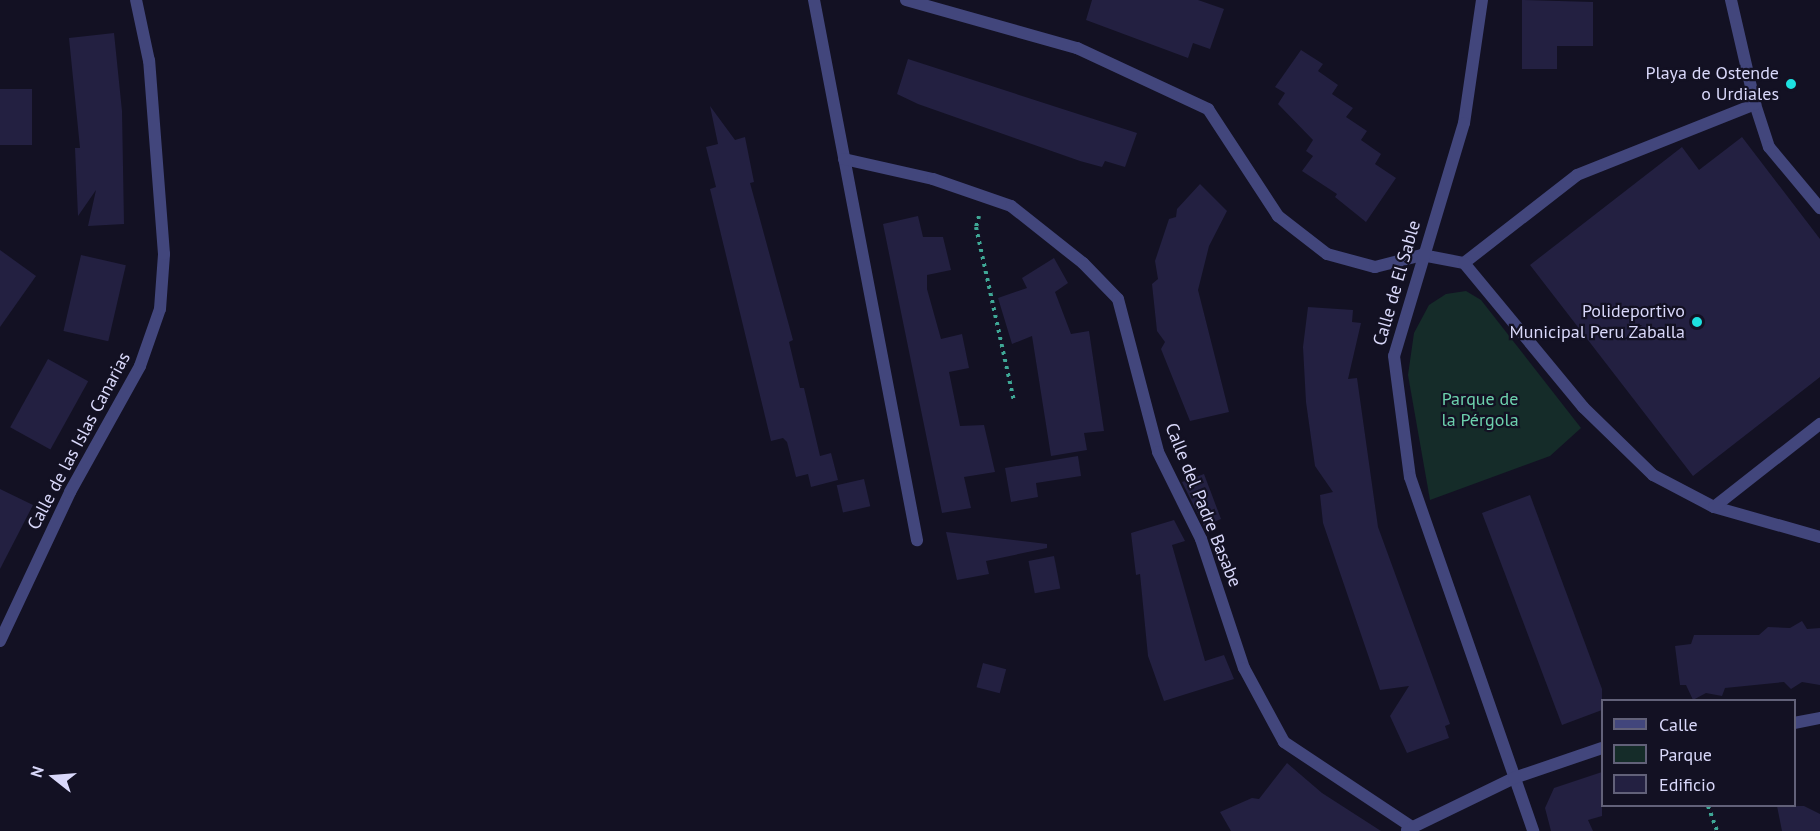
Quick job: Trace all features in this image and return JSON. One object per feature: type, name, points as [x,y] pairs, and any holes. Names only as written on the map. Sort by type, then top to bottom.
[{"type":"street","name":"Calle de las Islas Canarias","points":[[0,641],[69,492],[140,366],[160,309],[164,254],[149,61],[136,0]]},
{"type":"street","points":[[814,0],[917,540]]},
{"type":"street","points":[[906,0],[1077,48],[1208,109],[1278,216],[1327,254],[1375,267],[1422,255],[1464,263],[1583,407],[1653,475],[1714,507],[1820,537]]},
{"type":"street","name":"Calle de El Sable","points":[[1482,0],[1464,123],[1422,255],[1394,356],[1400,420],[1410,477],[1533,831]]},
{"type":"street","points":[[1731,0],[1755,104],[1769,147],[1820,208]]},
{"type":"street","points":[[1464,263],[1577,175],[1755,104]]},
{"type":"street","name":"Calle del Padre Basabe","points":[[844,159],[987,196],[1011,206],[1083,263],[1118,299],[1158,452],[1201,539],[1244,668],[1284,742],[1409,829],[1514,778],[1601,748]]},
{"type":"street","points":[[1714,507],[1820,424]]},
{"type":"street","points":[[1796,723],[1820,718]]},
{"type":"path","points":[[987,196],[976,228],[1014,401]]},
{"type":"path","points":[[1708,807],[1717,831]]},
{"type":"green space","name":"Parque de la Pérgola","points":[[1466,291],[1481,300],[1581,428],[1550,456],[1430,500],[1408,375],[1414,333],[1429,305],[1446,294]]},
{"type":"building","points":[[1092,0],[1198,0],[1224,9],[1210,49],[1193,43],[1188,58],[1086,20]]},
{"type":"building","points":[[1522,0],[1593,2],[1593,46],[1557,46],[1557,69],[1522,69]]},
{"type":"building","points":[[114,33],[122,111],[124,224],[88,226],[96,190],[78,216],[75,148],[80,148],[69,38]]},
{"type":"building","points":[[1301,50],[1323,64],[1318,71],[1338,85],[1332,94],[1353,108],[1346,117],[1367,131],[1361,140],[1381,154],[1375,164],[1396,178],[1366,222],[1335,197],[1337,194],[1302,171],[1313,156],[1306,151],[1313,140],[1278,104],[1285,93],[1275,87]]},
{"type":"building","points":[[908,59],[1137,133],[1125,167],[1105,161],[1102,167],[1080,161],[918,104],[897,94]]},
{"type":"building","points":[[0,89],[32,89],[32,145],[0,145]]},
{"type":"building","points":[[710,106],[735,140],[745,137],[754,182],[750,183],[793,340],[789,342],[800,388],[804,388],[820,456],[831,453],[838,480],[811,487],[808,474],[796,477],[787,442],[783,438],[771,441],[710,189],[716,187],[706,147],[718,144]]},
{"type":"building","name":"Polideportivo Municipal Peru Zaballa","points":[[1742,137],[1820,239],[1820,377],[1693,476],[1530,265],[1682,147],[1699,170]]},
{"type":"building","points":[[1200,184],[1227,211],[1209,246],[1198,290],[1229,412],[1190,421],[1161,349],[1165,342],[1157,331],[1152,284],[1158,279],[1155,261],[1169,219],[1176,217],[1177,209]]},
{"type":"building","points":[[918,216],[923,237],[943,237],[951,270],[927,275],[927,289],[941,339],[962,334],[969,368],[949,372],[960,426],[984,425],[995,472],[964,477],[971,508],[942,513],[883,224]]},
{"type":"building","points":[[0,250],[36,276],[0,327]]},
{"type":"building","points":[[81,255],[126,265],[108,341],[63,331]]},
{"type":"building","points":[[1054,258],[1068,283],[1055,292],[1071,334],[1089,331],[1104,431],[1084,433],[1087,450],[1051,456],[1032,336],[1012,344],[998,298],[1027,288],[1022,278]]},
{"type":"building","points":[[1308,307],[1353,310],[1352,322],[1361,323],[1348,379],[1357,378],[1378,527],[1450,724],[1445,726],[1449,738],[1407,753],[1390,716],[1409,686],[1380,690],[1323,523],[1320,495],[1333,492],[1315,466],[1306,402],[1303,347]]},
{"type":"building","points":[[48,359],[88,381],[50,450],[10,427]]},
{"type":"building","points":[[1078,456],[1081,476],[1036,483],[1038,497],[1011,502],[1005,468]]},
{"type":"building","points":[[1204,474],[1221,519],[1204,526],[1182,482]]},
{"type":"building","points":[[864,479],[870,506],[843,513],[837,485]]},
{"type":"building","points":[[0,489],[33,505],[0,569]]},
{"type":"building","points":[[1530,495],[1602,689],[1601,710],[1562,725],[1482,513]]},
{"type":"building","points":[[1174,520],[1185,541],[1172,545],[1205,661],[1224,655],[1234,679],[1164,701],[1148,656],[1140,574],[1136,575],[1131,533]]},
{"type":"building","points":[[946,532],[1047,544],[1047,548],[986,561],[989,574],[957,580]]},
{"type":"building","points":[[1054,556],[1060,588],[1035,593],[1028,561]]},
{"type":"building","points":[[1802,621],[1807,629],[1820,628],[1820,685],[1802,682],[1791,689],[1784,682],[1725,688],[1722,696],[1706,693],[1693,699],[1686,685],[1680,685],[1675,646],[1691,644],[1694,635],[1759,635],[1768,627],[1790,628]]},
{"type":"building","points":[[983,663],[1006,669],[1000,693],[977,687]]},
{"type":"building","points":[[1287,763],[1322,793],[1381,831],[1231,831],[1220,812],[1252,798],[1259,799]]},
{"type":"building","points":[[1601,772],[1602,816],[1588,820],[1593,831],[1551,831],[1545,808],[1554,788]]},
{"type":"building","points":[[1804,806],[1820,814],[1820,831],[1782,831],[1777,807]]},
{"type":"place","name":"Playa de Ostende o Urdiales","points":[[1791,84]]},
{"type":"place","name":"Polideportivo Municipal Peru Zaballa","points":[[1697,322]]}]
